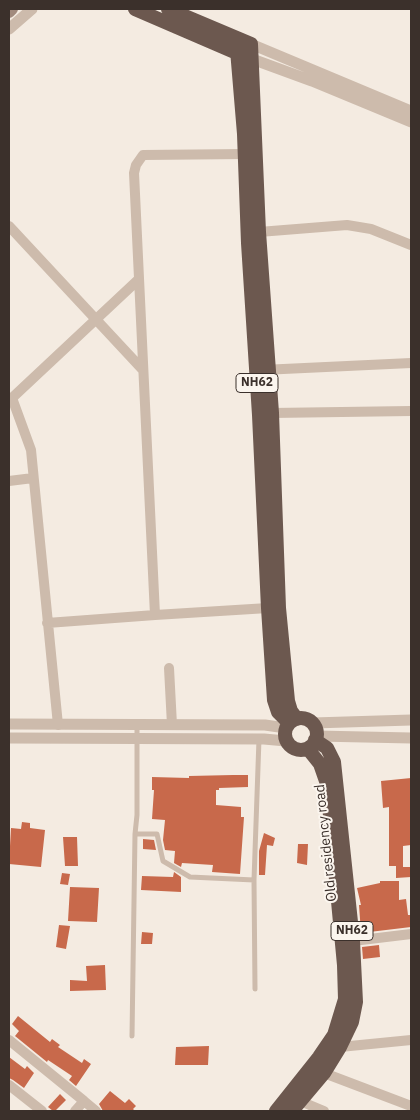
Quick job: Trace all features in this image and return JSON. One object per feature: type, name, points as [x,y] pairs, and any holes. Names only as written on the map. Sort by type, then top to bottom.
[{"type":"highway","points":[[135,9],[252,59]]},
{"type":"highway","points":[[168,9],[251,44]]},
{"type":"highway","name":"NH62","points":[[236,38],[262,370],[272,413],[279,608],[288,701],[292,710],[290,728]]},
{"type":"highway","name":"NH62","points":[[251,44],[259,232],[268,608],[276,708],[290,728]]},
{"type":"highway","points":[[303,718],[313,737],[296,750],[290,728],[303,718]]},
{"type":"highway","name":"Old residency road","points":[[296,1106],[324,1073],[340,1047],[352,1022],[356,1002],[353,941],[334,762],[327,748],[313,737]]},
{"type":"highway","name":"Old residency road","points":[[276,1111],[320,1057],[334,1035],[345,999],[344,966],[327,784],[313,737]]},
{"type":"main road","points":[[9,12],[12,9]]},
{"type":"street","points":[[9,29],[32,9]]},
{"type":"street","points":[[251,44],[411,111]]},
{"type":"street","points":[[252,59],[312,81],[411,122]]},
{"type":"street","points":[[155,616],[134,172],[139,158],[143,155],[245,154]]},
{"type":"street","points":[[259,232],[347,225],[371,229],[411,245]]},
{"type":"street","points":[[9,226],[143,370]]},
{"type":"street","points":[[58,725],[31,450],[10,396],[139,279]]},
{"type":"street","points":[[262,370],[411,363]]},
{"type":"street","points":[[272,413],[411,411]]},
{"type":"street","points":[[9,481],[34,478]]},
{"type":"street","points":[[47,623],[268,608]]},
{"type":"street","points":[[169,668],[172,725]]},
{"type":"street","points":[[313,737],[411,720]]},
{"type":"street","points":[[9,724],[265,725],[290,728]]},
{"type":"street","points":[[9,738],[259,739],[290,728]]},
{"type":"street","points":[[313,737],[411,738]]},
{"type":"street","points":[[353,941],[411,934]]},
{"type":"street","points":[[9,1040],[96,1111]]},
{"type":"street","points":[[340,1047],[411,1040]]},
{"type":"street","points":[[324,1073],[411,1106]]},
{"type":"street","points":[[9,1085],[42,1111]]},
{"type":"street","points":[[75,1111],[84,1101]]},
{"type":"street","points":[[296,1106],[324,1111]]},
{"type":"lane","points":[[132,1036],[137,725]]},
{"type":"lane","points":[[255,989],[254,880],[259,739]]},
{"type":"lane","points":[[135,834],[158,834],[163,861],[190,877],[254,880]]},
{"type":"building","points":[[248,775],[248,787],[219,788],[219,790],[216,790],[216,805],[241,807],[241,817],[244,817],[240,874],[212,872],[213,865],[182,863],[181,867],[174,863],[175,851],[165,850],[163,840],[165,820],[152,819],[154,790],[152,790],[152,777],[189,778],[189,776]]},
{"type":"building","points":[[411,778],[411,845],[403,846],[403,867],[411,867],[411,877],[396,878],[396,866],[389,866],[389,807],[383,808],[381,781]]},
{"type":"building","points":[[22,822],[30,823],[30,828],[45,830],[41,867],[9,864],[11,828],[21,829]]},
{"type":"building","points":[[264,833],[275,838],[273,846],[267,845],[265,875],[259,875],[259,851]]},
{"type":"building","points":[[63,837],[77,837],[78,866],[65,866]]},
{"type":"building","points":[[143,839],[154,840],[156,850],[143,849]]},
{"type":"building","points":[[298,844],[308,844],[307,865],[297,863]]},
{"type":"building","points":[[174,872],[181,877],[181,892],[141,890],[142,876],[173,877]]},
{"type":"building","points":[[62,873],[70,874],[68,885],[60,884]]},
{"type":"building","points":[[380,881],[399,881],[399,900],[406,899],[408,915],[411,915],[411,927],[361,933],[359,905],[361,905],[357,888],[380,883]]},
{"type":"building","points":[[70,887],[99,888],[97,922],[68,921]]},
{"type":"building","points":[[59,925],[70,926],[66,949],[56,947]]},
{"type":"building","points":[[142,932],[153,933],[152,944],[141,944]]},
{"type":"building","points":[[379,945],[380,957],[363,959],[362,947]]},
{"type":"building","points":[[105,965],[106,990],[70,991],[70,980],[87,981],[86,966]]},
{"type":"building","points":[[18,1016],[50,1042],[52,1039],[60,1045],[58,1047],[82,1063],[84,1059],[91,1064],[76,1086],[69,1080],[72,1076],[48,1060],[47,1062],[15,1036],[19,1031],[12,1024]]},
{"type":"building","points":[[209,1046],[208,1065],[175,1065],[176,1047]]},
{"type":"building","points":[[9,1057],[25,1069],[27,1066],[34,1073],[24,1088],[9,1078]]},
{"type":"building","points":[[110,1091],[125,1103],[129,1099],[136,1106],[133,1109],[135,1111],[103,1111],[99,1104]]},
{"type":"building","points":[[60,1094],[66,1100],[53,1111],[48,1107]]}]
